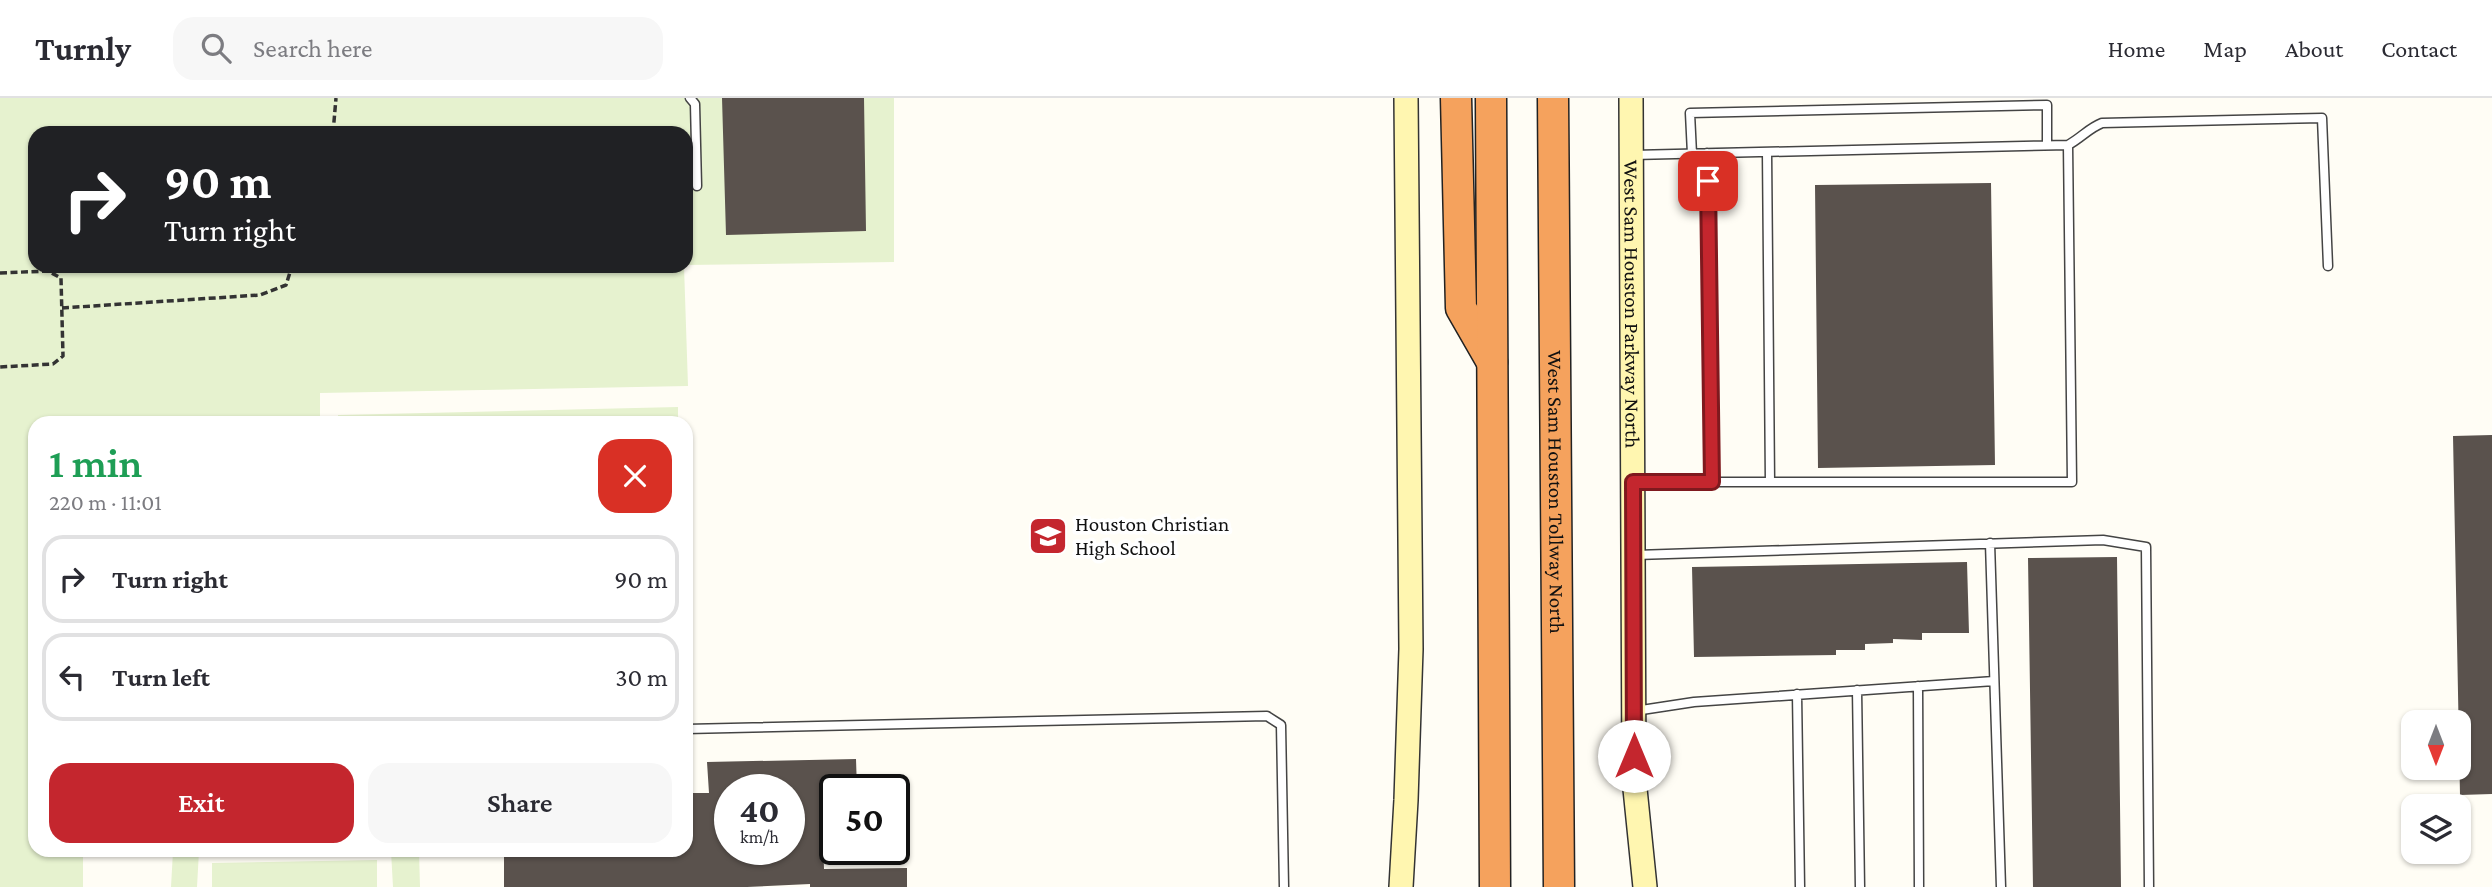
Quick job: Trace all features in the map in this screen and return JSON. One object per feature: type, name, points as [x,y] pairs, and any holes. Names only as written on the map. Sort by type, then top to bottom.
[{"type":"highway","points":[[1456,98],[1461,308],[1492,362]]},
{"type":"highway","points":[[1491,98],[1495,887]]},
{"type":"highway","name":"West Sam Houston Tollway North","points":[[1553,98],[1559,887]]},
{"type":"highway","points":[[1554,250],[1568,98]]},
{"type":"main road","points":[[1401,887],[1411,649],[1406,98]]},
{"type":"main road","name":"West Sam Houston Parkway North","points":[[1631,98],[1634,779],[1645,887]]},
{"type":"lane","points":[[690,98],[695,104],[697,186]]},
{"type":"lane","points":[[1692,154],[1690,113],[1704,112],[2047,105],[2047,145]]},
{"type":"lane","points":[[1631,155],[2068,145],[2102,123],[2322,118],[2328,266]]},
{"type":"lane","points":[[1633,482],[2072,482],[2068,145]]},
{"type":"lane","points":[[1767,152],[1770,482]]},
{"type":"lane","points":[[1707,153],[1712,482]]},
{"type":"lane","points":[[1633,555],[2103,540],[2146,547],[2149,887]]},
{"type":"lane","points":[[1990,543],[2001,887]]},
{"type":"lane","points":[[1634,711],[1694,702],[1994,681]]},
{"type":"lane","points":[[1918,686],[1919,887]]},
{"type":"lane","points":[[1857,690],[1860,887]]},
{"type":"lane","points":[[1797,694],[1800,887]]},
{"type":"lane","points":[[693,729],[1267,716],[1281,725],[1284,887]]},
{"type":"path","points":[[334,126],[336,98]]},
{"type":"path","points":[[0,273],[28,272]]},
{"type":"path","points":[[0,367],[53,364],[63,356],[61,278],[52,273]]},
{"type":"path","points":[[62,308],[260,295],[286,285],[290,273]]},
{"type":"green space","points":[[0,98],[894,98],[894,262],[693,265],[693,126],[28,126],[28,273],[684,273],[688,386],[320,393],[320,416],[28,416],[28,857],[83,857],[83,887],[0,887]]},
{"type":"green space","points":[[678,407],[678,416],[338,415]]},
{"type":"green space","points":[[173,857],[199,857],[197,887],[171,887]]},
{"type":"green space","points":[[391,857],[419,857],[420,887],[393,887]]},
{"type":"green space","points":[[377,860],[377,887],[212,887],[212,863]]},
{"type":"building","points":[[722,98],[864,98],[866,231],[726,235]]},
{"type":"building","points":[[1991,183],[1995,465],[1818,468],[1815,185]]},
{"type":"building","points":[[2492,435],[2492,794],[2460,794],[2460,780],[2471,780],[2471,710],[2458,710],[2453,436]]},
{"type":"building","points":[[2117,557],[2121,887],[2033,887],[2028,558]]},
{"type":"building","points":[[1967,562],[1969,633],[1922,633],[1922,640],[1893,639],[1893,643],[1865,644],[1865,650],[1836,650],[1836,655],[1694,657],[1692,567]]},
{"type":"building","points":[[856,759],[856,774],[819,774],[819,865],[824,865],[824,869],[907,868],[907,887],[810,887],[810,884],[747,887],[504,887],[504,857],[693,857],[693,793],[709,793],[707,762]]},
{"type":"place","name":"Houston Christian High School","points":[[1048,536]]},
{"type":"route","points":[[1634,756],[1633,482],[1712,482],[1708,181]]}]
